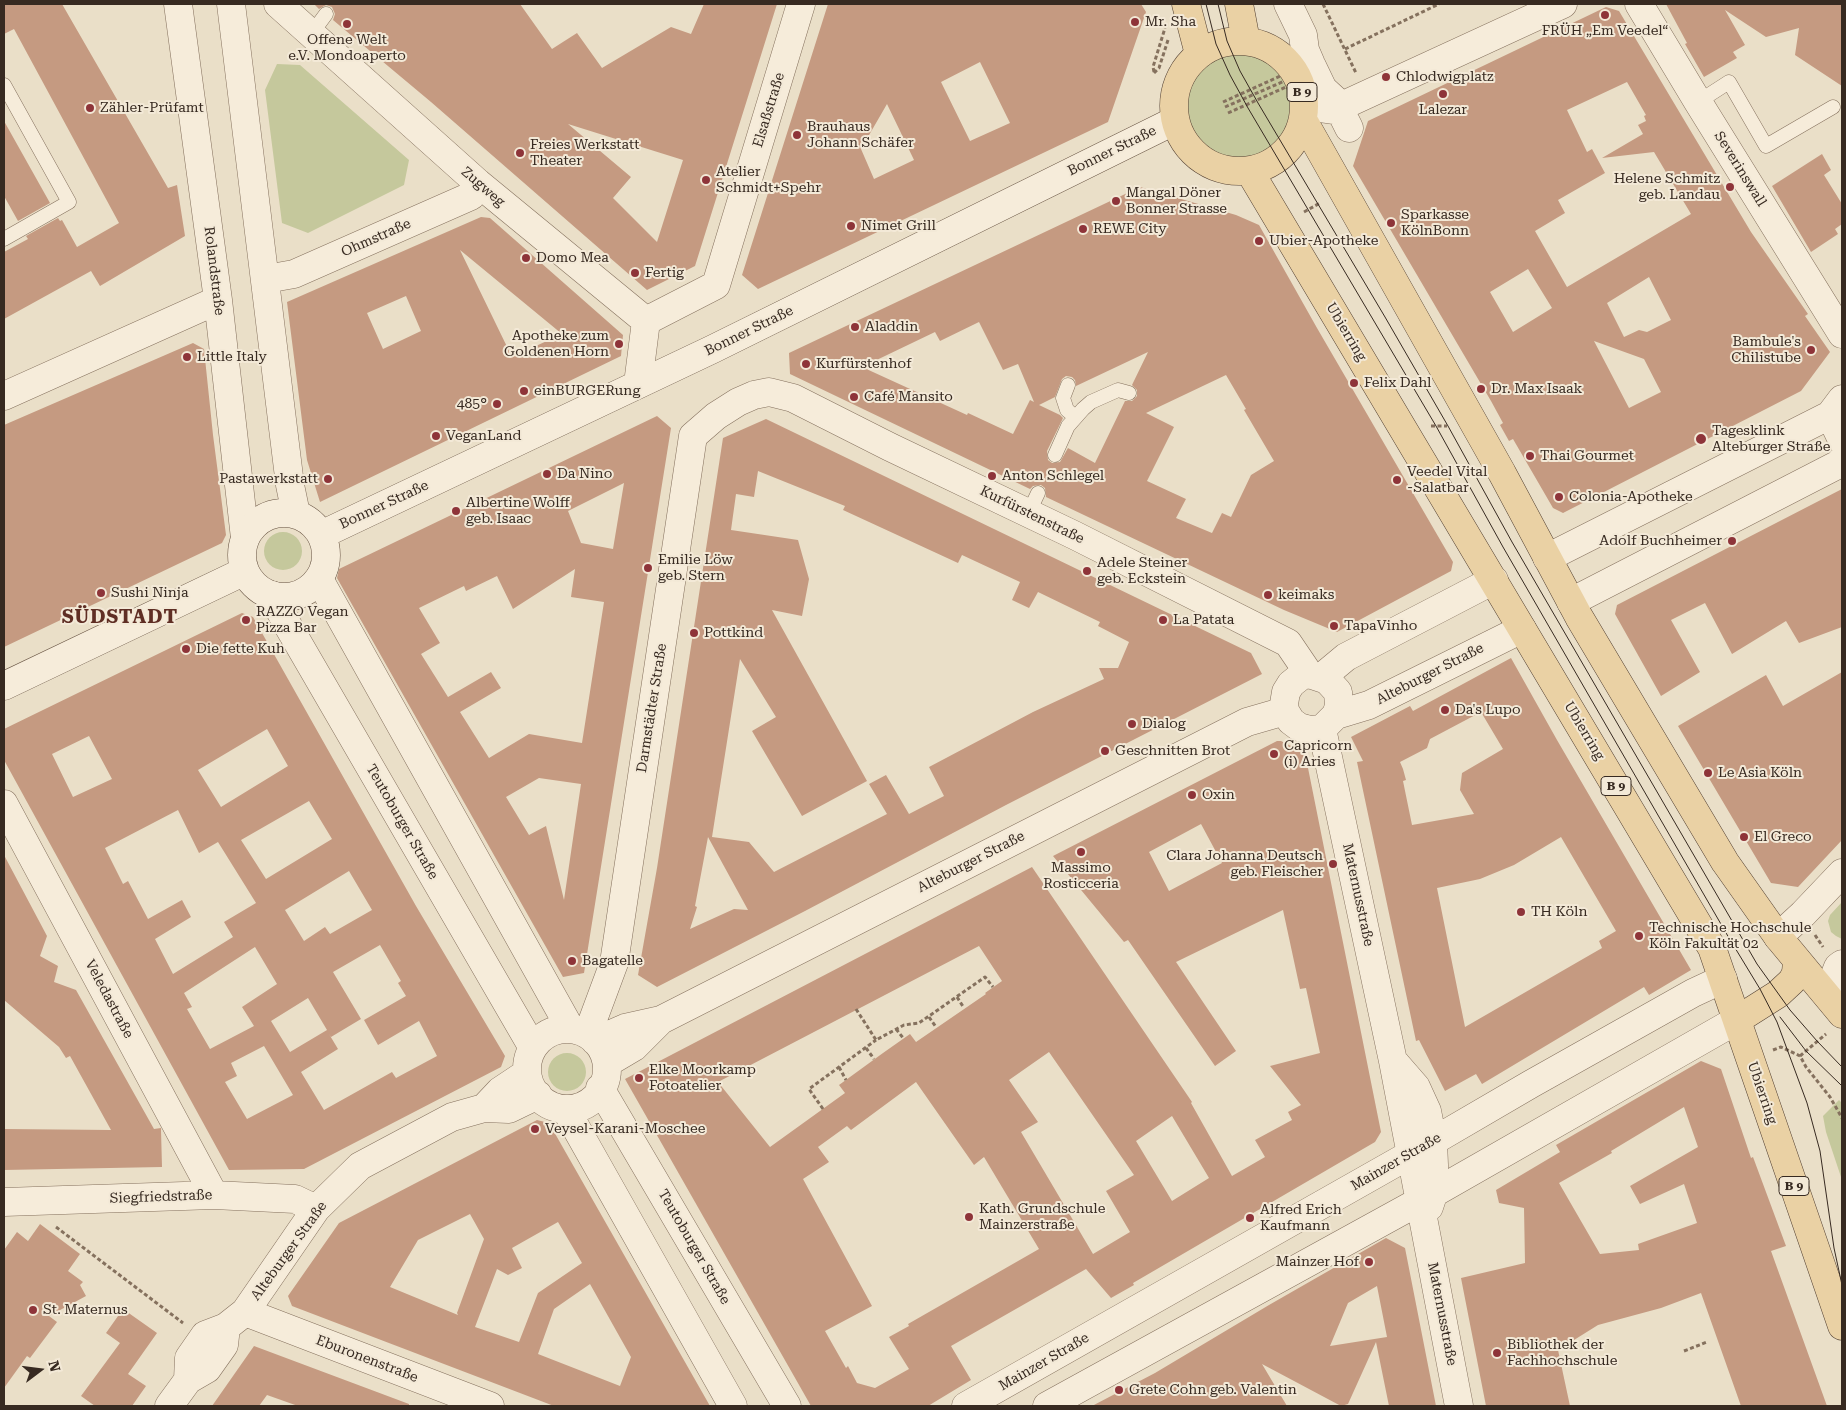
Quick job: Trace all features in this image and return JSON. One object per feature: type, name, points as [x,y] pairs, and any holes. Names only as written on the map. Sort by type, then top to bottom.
[{"type":"main road","points":[[1186,4],[1199,54]]},
{"type":"main road","points":[[1239,4],[1246,41]]},
{"type":"main road","name":"B 9","points":[[1227,41],[1246,41],[1265,46],[1281,56],[1294,70],[1302,88],[1297,137],[1287,151],[1265,167],[1250,172],[1225,171],[1202,162],[1184,144],[1174,121],[1175,88],[1182,72],[1199,54],[1216,44],[1227,41]]},
{"type":"main road","name":"B 9","points":[[1299,104],[1571,602],[1725,862],[1778,937],[1798,960],[1833,1013]]},
{"type":"main road","name":"Ubierring","points":[[1250,172],[1712,948],[1842,1326]]},
{"type":"main road","points":[[1737,1020],[1778,994],[1792,981],[1796,973],[1798,960]]},
{"type":"street","name":"Rolandstraße","points":[[178,4],[218,300],[245,538]]},
{"type":"street","points":[[231,4],[290,485],[296,514]]},
{"type":"street","name":"Zugweg","points":[[278,4],[319,23],[478,183],[646,321]]},
{"type":"street","name":"Elsaßstraße","points":[[646,321],[716,285],[801,4]]},
{"type":"street","points":[[1288,4],[1304,35],[1306,67],[1323,89],[1335,100],[1344,118]]},
{"type":"street","points":[[1344,118],[1563,4]]},
{"type":"street","name":"Severinswall","points":[[1639,4],[1842,334]]},
{"type":"street","points":[[1299,104],[1333,110],[1344,118]]},
{"type":"street","name":"Bonner Straße","points":[[321,535],[860,277],[1174,121]]},
{"type":"street","name":"Ohmstraße","points":[[266,279],[294,274],[471,196],[478,183]]},
{"type":"street","points":[[4,396],[218,300]]},
{"type":"street","points":[[638,384],[646,321]]},
{"type":"street","name":"Kurfürstenstraße","points":[[738,402],[754,395],[769,392],[793,398],[890,447],[1033,503],[1288,643],[1316,675]]},
{"type":"street","name":"Darmstädter Straße","points":[[592,1051],[614,963],[693,436],[716,416],[738,402]]},
{"type":"street","points":[[1547,558],[1836,407],[1842,440]]},
{"type":"street","points":[[1571,602],[1827,470],[1842,460]]},
{"type":"street","points":[[283,512],[296,514],[315,526],[321,535],[326,550],[325,565],[318,579],[310,588],[300,594],[286,597],[272,595],[253,584],[245,571],[242,555],[245,538],[255,524],[270,515],[283,512]]},
{"type":"street","points":[[4,686],[245,571]]},
{"type":"street","name":"Teutoburger Straße","points":[[318,579],[592,1051],[788,1406]]},
{"type":"street","points":[[1285,711],[1286,692],[1291,684],[1302,676],[1316,675],[1346,657],[1494,580]]},
{"type":"street","name":"Teutoburger Straße","points":[[272,595],[533,1072]]},
{"type":"street","name":"Alteburger Straße","points":[[592,1051],[625,1028],[661,1020],[1247,722],[1285,711],[1291,721],[1299,727],[1309,730],[1369,705],[1522,629]]},
{"type":"street","points":[[1316,675],[1327,680],[1338,692],[1338,706],[1329,722]]},
{"type":"street","name":"Maternusstraße","points":[[1329,722],[1393,1061],[1416,1087],[1427,1111],[1422,1147],[1426,1205],[1460,1406]]},
{"type":"street","name":"Veledastraße","points":[[4,804],[214,1194]]},
{"type":"street","points":[[1778,937],[1842,873]]},
{"type":"street","points":[[1833,1013],[1838,967],[1842,964]]},
{"type":"street","name":"Mainzer Straße","points":[[966,1406],[1531,1084],[1693,993],[1723,979]]},
{"type":"street","points":[[1047,1406],[1426,1205],[1737,1020]]},
{"type":"street","name":"Alteburger Straße","points":[[169,1406],[188,1380],[207,1368],[224,1345],[235,1320],[316,1210],[360,1166],[452,1117],[484,1108],[500,1091],[533,1072],[543,1037],[555,1030],[592,1051]]},
{"type":"street","name":"Alteburger Straße","points":[[566,1110],[586,1105],[596,1097],[592,1051]]},
{"type":"street","points":[[533,1072],[548,1105],[566,1110],[733,1406]]},
{"type":"street","name":"Siegfriedstraße","points":[[4,1202],[214,1194],[295,1199],[316,1210]]},
{"type":"street","points":[[188,1380],[188,1358],[205,1335],[235,1320]]},
{"type":"street","name":"Eburonenstraße","points":[[235,1320],[490,1406]]},
{"type":"lane","points":[[1698,102],[1729,82],[1766,146],[1833,106]]},
{"type":"lane","points":[[4,85],[69,202],[4,239]]},
{"type":"lane","points":[[1068,385],[1064,398],[1067,410],[1073,415]]},
{"type":"lane","points":[[1055,455],[1068,426],[1091,402],[1118,390],[1129,393]]},
{"type":"path","points":[[1323,4],[1344,49],[1440,4]]},
{"type":"path","points":[[1165,27],[1153,67],[1154,73],[1159,68],[1170,35]]},
{"type":"path","points":[[1223,102],[1306,67]]},
{"type":"path","points":[[1225,108],[1306,67]]},
{"type":"path","points":[[1228,113],[1299,104]]},
{"type":"path","points":[[1301,213],[1324,200]]},
{"type":"path","points":[[1428,426],[1455,426]]},
{"type":"path","points":[[823,1109],[809,1089],[876,1040],[904,1025],[919,1023],[985,977],[993,987]]},
{"type":"path","points":[[957,997],[964,1008]]},
{"type":"path","points":[[856,1009],[876,1040]]},
{"type":"path","points":[[1833,1013],[1800,1056],[1806,1067],[1830,1096],[1842,1118]]},
{"type":"path","points":[[929,1016],[936,1027]]},
{"type":"path","points":[[896,1029],[904,1039]]},
{"type":"path","points":[[866,1048],[874,1059]]},
{"type":"path","points":[[839,1067],[846,1080]]},
{"type":"path","points":[[55,1226],[172,1313],[202,1340]]},
{"type":"path","points":[[1684,1350],[1707,1342]]},
{"type":"green space","points":[[1238,54],[1258,58],[1267,63],[1281,77],[1286,86],[1290,106],[1286,126],[1281,135],[1267,149],[1258,154],[1238,158],[1218,154],[1209,149],[1195,135],[1190,126],[1186,106],[1190,86],[1195,77],[1209,63],[1218,58]]},
{"type":"green space","points":[[277,64],[300,65],[409,160],[404,185],[308,233],[282,223],[265,90]]},
{"type":"green space","points":[[283,532],[296,538],[302,551],[296,564],[283,570],[270,564],[264,551],[270,538]]},
{"type":"green space","points":[[1842,902],[1842,939],[1831,932],[1828,921],[1830,915]]},
{"type":"green space","points":[[567,1053],[581,1058],[586,1072],[581,1086],[567,1091],[553,1086],[548,1072],[553,1058]]},
{"type":"green space","points":[[1839,1100],[1842,1103],[1842,1180],[1826,1132],[1823,1116]]},
{"type":"building","points":[[4,4],[62,4],[168,188],[177,185],[185,236],[100,286],[91,271],[4,319],[4,252],[28,239],[26,236],[58,218],[60,221],[62,220],[77,247],[119,223],[14,29],[4,34]]},
{"type":"building","points":[[314,4],[520,4],[552,49],[577,33],[602,68],[671,27],[691,34],[704,4],[777,4],[695,266],[647,290],[431,102],[333,20],[335,14],[332,7],[326,5],[319,9]],"holes":[[[568,124],[683,160],[657,242],[613,198],[631,177]]]},
{"type":"building","points":[[828,4],[1141,4],[1146,12],[1108,122],[758,289],[742,275]],"holes":[[[980,62],[1010,123],[970,141],[941,82]],[[887,104],[914,160],[874,179],[861,149]]]},
{"type":"building","points":[[1666,4],[1842,4],[1842,86],[1795,55],[1799,28],[1766,37],[1725,10],[1745,45],[1733,52],[1737,58],[1704,77],[1685,44],[1687,43]]},
{"type":"building","points":[[1606,7],[1619,11],[1751,232],[1808,314],[1805,316],[1830,352],[1801,391],[1563,513],[1553,508],[1513,439],[1509,441],[1500,425],[1503,423],[1491,401],[1353,166],[1368,121]],"holes":[[[1627,82],[1646,115],[1644,116],[1646,121],[1638,125],[1643,134],[1602,158],[1654,152],[1691,214],[1567,287],[1535,231],[1565,213],[1558,200],[1605,173],[1592,149],[1587,152],[1567,110]],[[1528,269],[1552,308],[1513,332],[1490,292]],[[1649,277],[1671,320],[1647,332],[1639,330],[1624,337],[1607,303]],[[1594,341],[1644,359],[1661,392],[1629,408]]]},
{"type":"building","points":[[4,121],[50,203],[18,221],[4,196]]},
{"type":"building","points":[[1822,154],[1831,170],[1824,175],[1842,204],[1842,224],[1835,229],[1838,234],[1811,252],[1772,186]]},
{"type":"building","points":[[1140,187],[1236,215],[1259,225],[1453,562],[1451,571],[1337,632],[1284,610],[1046,497],[1045,488],[1041,485],[1033,486],[1030,489],[790,374],[789,353]],"holes":[[[979,322],[1003,370],[1018,364],[1034,402],[1030,400],[1013,434],[862,367],[935,332],[940,341]],[[1148,352],[1132,385],[1137,390],[1137,396],[1132,401],[1125,401],[1095,463],[1068,448],[1060,462],[1052,463],[1048,460],[1047,451],[1063,418],[1039,405],[1055,397],[1062,379],[1066,376],[1072,377],[1075,380],[1076,386]],[[1226,375],[1246,409],[1244,410],[1274,461],[1251,475],[1231,517],[1222,513],[1212,533],[1176,518],[1186,499],[1147,481],[1174,427],[1146,413]]]},
{"type":"building","points":[[481,217],[490,218],[623,335],[621,356],[320,502],[307,460],[287,302]],"holes":[[[460,250],[562,334],[512,357]],[[406,296],[421,331],[383,349],[367,313]]]},
{"type":"building","points":[[193,343],[204,349],[226,535],[222,543],[4,647],[4,425]]},
{"type":"building","points":[[657,416],[671,428],[584,973],[563,977],[337,578],[339,569]],"holes":[[[624,483],[613,549],[581,543],[568,511]],[[575,569],[571,597],[604,602],[582,743],[529,734],[489,758],[460,712],[501,688],[491,672],[448,697],[421,654],[440,643],[419,608],[464,586],[466,591],[497,576],[513,609]],[[539,778],[581,784],[564,900],[546,826],[529,835],[506,797]]]},
{"type":"building","points":[[766,419],[1251,653],[1262,674],[657,987],[638,975],[657,868],[723,438]],"holes":[[[758,471],[845,506],[843,510],[958,563],[962,555],[1020,582],[1012,600],[1029,608],[1038,592],[1100,622],[1098,626],[1129,642],[1118,668],[1099,668],[1104,679],[1033,712],[929,767],[944,796],[909,814],[886,775],[869,784],[887,814],[774,872],[749,842],[712,837],[740,659],[776,717],[752,731],[802,816],[867,781],[772,610],[802,616],[809,579],[798,540],[731,530],[736,494],[754,497]],[[708,837],[748,910],[734,909],[690,929],[697,907],[695,906]]]},
{"type":"building","points":[[1842,489],[1842,627],[1799,643],[1786,621],[1732,654],[1705,603],[1671,620],[1700,672],[1661,696],[1615,614],[1617,605]]},
{"type":"building","points":[[242,613],[253,617],[416,906],[505,1056],[501,1067],[304,1169],[229,1170],[4,760],[4,729]],"holes":[[[267,729],[288,766],[221,807],[198,770]],[[89,736],[112,779],[73,797],[52,754]],[[309,801],[332,839],[266,879],[241,840]],[[178,810],[199,853],[218,842],[256,903],[224,922],[233,937],[173,974],[155,939],[191,917],[182,900],[148,919],[128,881],[123,884],[105,848]],[[349,871],[372,910],[330,934],[325,927],[304,941],[285,910]],[[380,945],[401,981],[398,983],[406,996],[364,1020],[378,1045],[419,1021],[437,1056],[396,1078],[392,1072],[324,1110],[301,1072],[338,1049],[329,1034],[331,1037],[361,1019],[333,972]],[[255,947],[277,984],[242,1007],[254,1026],[210,1049],[187,1009],[192,1007],[184,993]],[[308,998],[327,1030],[290,1052],[271,1021]],[[264,1046],[293,1095],[247,1119],[225,1082],[237,1076],[231,1063]]]},
{"type":"building","name":"TH Köln","points":[[1511,658],[1691,970],[1649,995],[1644,987],[1482,1084],[1476,1074],[1445,1091],[1419,1040],[1416,1041],[1357,762],[1363,761],[1351,737],[1410,706],[1413,711]],"holes":[[[1481,712],[1503,749],[1462,773],[1460,790],[1474,814],[1412,825],[1403,781],[1406,780],[1400,762],[1427,748],[1430,739]],[[1561,837],[1616,931],[1599,941],[1602,948],[1465,1027],[1437,888],[1480,879],[1514,865]]]},
{"type":"building","points":[[1842,672],[1842,840],[1798,887],[1771,883],[1678,726],[1766,675],[1783,706]]},
{"type":"building","points":[[1277,741],[1281,741],[1305,753],[1381,1132],[1375,1142],[1133,1283],[1134,1285],[1111,1298],[1086,1269],[951,1346],[971,1380],[928,1406],[811,1406],[625,1079],[1032,867],[1192,1102],[1232,1176],[1265,1157],[1255,1140],[1292,1120],[1288,1112],[1301,1105],[1270,1066],[1320,1053],[1306,988],[1300,989],[1283,910],[1176,962],[1236,1051],[1215,1066],[1128,940],[1124,942],[1053,856]],"holes":[[[1201,824],[1222,863],[1169,891],[1149,852]],[[979,946],[1002,981],[916,1042],[910,1034],[883,1053],[839,1085],[845,1093],[770,1147],[718,1082]],[[1049,1052],[1134,1175],[1106,1191],[1130,1232],[1093,1254],[1021,1132],[1038,1122],[1009,1080]],[[916,1082],[974,1165],[984,1157],[1039,1249],[908,1324],[909,1326],[889,1337],[909,1369],[875,1388],[857,1383],[848,1366],[846,1368],[825,1331],[872,1306],[803,1179],[829,1162],[818,1147],[847,1126],[851,1130]],[[1172,1116],[1209,1178],[1172,1201],[1136,1141]]]},
{"type":"building","points":[[4,855],[47,936],[40,956],[58,966],[54,982],[76,990],[154,1129],[161,1128],[162,1167],[4,1170],[4,1129],[111,1130],[70,1056],[66,1058],[59,1047],[4,1000]]},
{"type":"building","points":[[1701,1061],[1721,1069],[1751,1158],[1753,1157],[1786,1246],[1771,1251],[1827,1406],[1741,1406],[1701,1293],[1661,1308],[1598,1325],[1558,1350],[1570,1406],[1486,1406],[1461,1278],[1525,1263],[1524,1208],[1499,1203],[1496,1190],[1560,1152],[1556,1145]],"holes":[[[1684,1107],[1698,1147],[1630,1186],[1640,1204],[1684,1184],[1697,1223],[1638,1244],[1639,1250],[1600,1254],[1559,1183],[1612,1153],[1611,1151]]]},
{"type":"building","points":[[537,1120],[549,1123],[710,1406],[554,1406],[292,1306],[288,1296],[339,1223]],"holes":[[[470,1214],[484,1239],[457,1313],[458,1315],[390,1287],[418,1240]],[[558,1222],[582,1263],[538,1293],[519,1342],[475,1327],[497,1269],[508,1275],[522,1268],[512,1248]],[[590,1284],[631,1357],[620,1386],[538,1354],[554,1309]]]},
{"type":"building","name":"St. Maternus","points":[[40,1224],[80,1254],[68,1271],[83,1282],[80,1285],[86,1296],[49,1316],[57,1322],[30,1358],[27,1356],[4,1388],[4,1250],[17,1232],[28,1241]]},
{"type":"building","points":[[1386,1238],[1405,1248],[1436,1406],[1389,1406],[1376,1342],[1348,1404],[1341,1406],[1262,1364],[1287,1406],[1092,1406],[1155,1373]],"holes":[[[1377,1286],[1387,1337],[1330,1346],[1348,1303]]]},
{"type":"building","points":[[123,1309],[157,1333],[128,1374],[146,1386],[132,1406],[95,1406],[81,1396],[120,1343],[106,1333]]},
{"type":"building","points":[[254,1346],[409,1404],[409,1406],[298,1406],[267,1395],[259,1406],[212,1406]]},
{"type":"tram line","points":[[1206,4],[1216,44],[1248,108],[1436,426],[1503,547],[1760,989],[1777,1022],[1807,1103],[1820,1151],[1834,1248],[1842,1285]]},
{"type":"tram line","points":[[1218,4],[1227,41],[1240,71],[1385,317],[1512,542],[1757,964],[1790,1010],[1842,1067]]},
{"type":"tram line","points":[[1780,1017],[1806,1051],[1842,1086]]},
{"type":"place","name":"FRÜH „Em Veedel“","points":[[1605,15]]},
{"type":"place","name":"Mr. Sha","points":[[1135,22]]},
{"type":"place","name":"Offene Welt e.V. Mondoaperto","points":[[347,24]]},
{"type":"place","name":"Chlodwigplatz","points":[[1386,77]]},
{"type":"place","name":"Lalezar","points":[[1443,94]]},
{"type":"place","name":"Zähler-Prüfamt","points":[[90,108]]},
{"type":"place","name":"Brauhaus Johann Schäfer","points":[[797,135]]},
{"type":"place","name":"Freies Werkstatt Theater","points":[[520,153]]},
{"type":"place","name":"Atelier Schmidt+Spehr","points":[[706,180]]},
{"type":"place","name":"Helene Schmitz geb. Landau","points":[[1730,187]]},
{"type":"place","name":"Mangal Döner Bonner Strasse","points":[[1116,201]]},
{"type":"place","name":"Sparkasse KölnBonn","points":[[1391,223]]},
{"type":"place","name":"Nimet Grill","points":[[851,226]]},
{"type":"place","name":"REWE City","points":[[1083,229]]},
{"type":"place","name":"Ubier-Apotheke","points":[[1259,241]]},
{"type":"place","name":"Domo Mea","points":[[526,258]]},
{"type":"place","name":"Fertig","points":[[635,273]]},
{"type":"place","name":"Aladdin","points":[[855,327]]},
{"type":"place","name":"Apotheke zum Goldenen Horn","points":[[619,344]]},
{"type":"place","name":"Bambule's Chilistube","points":[[1811,350]]},
{"type":"place","name":"Little Italy","points":[[187,357]]},
{"type":"place","name":"Kurfürstenhof","points":[[806,364]]},
{"type":"place","name":"Felix Dahl","points":[[1354,383]]},
{"type":"place","name":"Dr. Max Isaak","points":[[1481,389]]},
{"type":"place","name":"einBURGERung","points":[[524,391]]},
{"type":"place","name":"Café Mansito","points":[[854,397]]},
{"type":"place","name":"485°","points":[[497,404]]},
{"type":"place","name":"VeganLand","points":[[436,436]]},
{"type":"place","name":"Tagesklink Alteburger Straße","points":[[1701,439]]},
{"type":"place","name":"Thai Gourmet","points":[[1530,456]]},
{"type":"place","name":"Da Nino","points":[[547,474]]},
{"type":"place","name":"Anton Schlegel","points":[[992,476]]},
{"type":"place","name":"Pastawerkstatt","points":[[328,479]]},
{"type":"place","name":"Veedel Vital -Salatbar","points":[[1397,480]]},
{"type":"place","name":"Colonia-Apotheke","points":[[1559,497]]},
{"type":"place","name":"Albertine Wolff geb. Isaac","points":[[456,511]]},
{"type":"place","name":"Adolf Buchheimer","points":[[1732,541]]},
{"type":"place","name":"Emilie Löw geb. Stern","points":[[648,568]]},
{"type":"place","name":"Adele Steiner geb. Eckstein","points":[[1087,571]]},
{"type":"place","name":"Sushi Ninja","points":[[101,593]]},
{"type":"place","name":"keimaks","points":[[1268,595]]},
{"type":"place","name":"RAZZO Vegan Pizza Bar","points":[[246,620]]},
{"type":"place","name":"La Patata","points":[[1163,620]]},
{"type":"place","name":"TapaVinho","points":[[1334,626]]},
{"type":"place","name":"Pottkind","points":[[694,633]]},
{"type":"place","name":"Die fette Kuh","points":[[186,649]]},
{"type":"place","name":"Da's Lupo","points":[[1445,710]]},
{"type":"place","name":"Dialog","points":[[1132,724]]},
{"type":"place","name":"Geschnitten Brot","points":[[1105,751]]},
{"type":"place","name":"Capricorn (i) Aries","points":[[1274,754]]},
{"type":"place","name":"Le Asia Köln","points":[[1708,773]]},
{"type":"place","name":"Oxin","points":[[1192,795]]},
{"type":"place","name":"El Greco","points":[[1744,837]]},
{"type":"place","name":"Massimo Rosticceria","points":[[1081,852]]},
{"type":"place","name":"Clara Johanna Deutsch geb. Fleischer","points":[[1333,864]]},
{"type":"place","name":"TH Köln","points":[[1521,912]]},
{"type":"place","name":"Technische Hochschule Köln Fakultät 02","points":[[1639,936]]},
{"type":"place","name":"Bagatelle","points":[[572,961]]},
{"type":"place","name":"Elke Moorkamp Fotoatelier","points":[[639,1078]]},
{"type":"place","name":"Veysel-Karani-Moschee","points":[[535,1129]]},
{"type":"place","name":"Kath. Grundschule Mainzerstraße","points":[[969,1217]]},
{"type":"place","name":"Alfred Erich Kaufmann","points":[[1250,1218]]},
{"type":"place","name":"Mainzer Hof","points":[[1369,1262]]},
{"type":"place","name":"St. Maternus","points":[[33,1310]]},
{"type":"place","name":"Bibliothek der Fachhochschule","points":[[1497,1353]]},
{"type":"place","name":"Grete Cohn geb. Valentin","points":[[1119,1390]]},
{"type":"district","name":"SÜDSTADT","points":[[120,617]]}]
